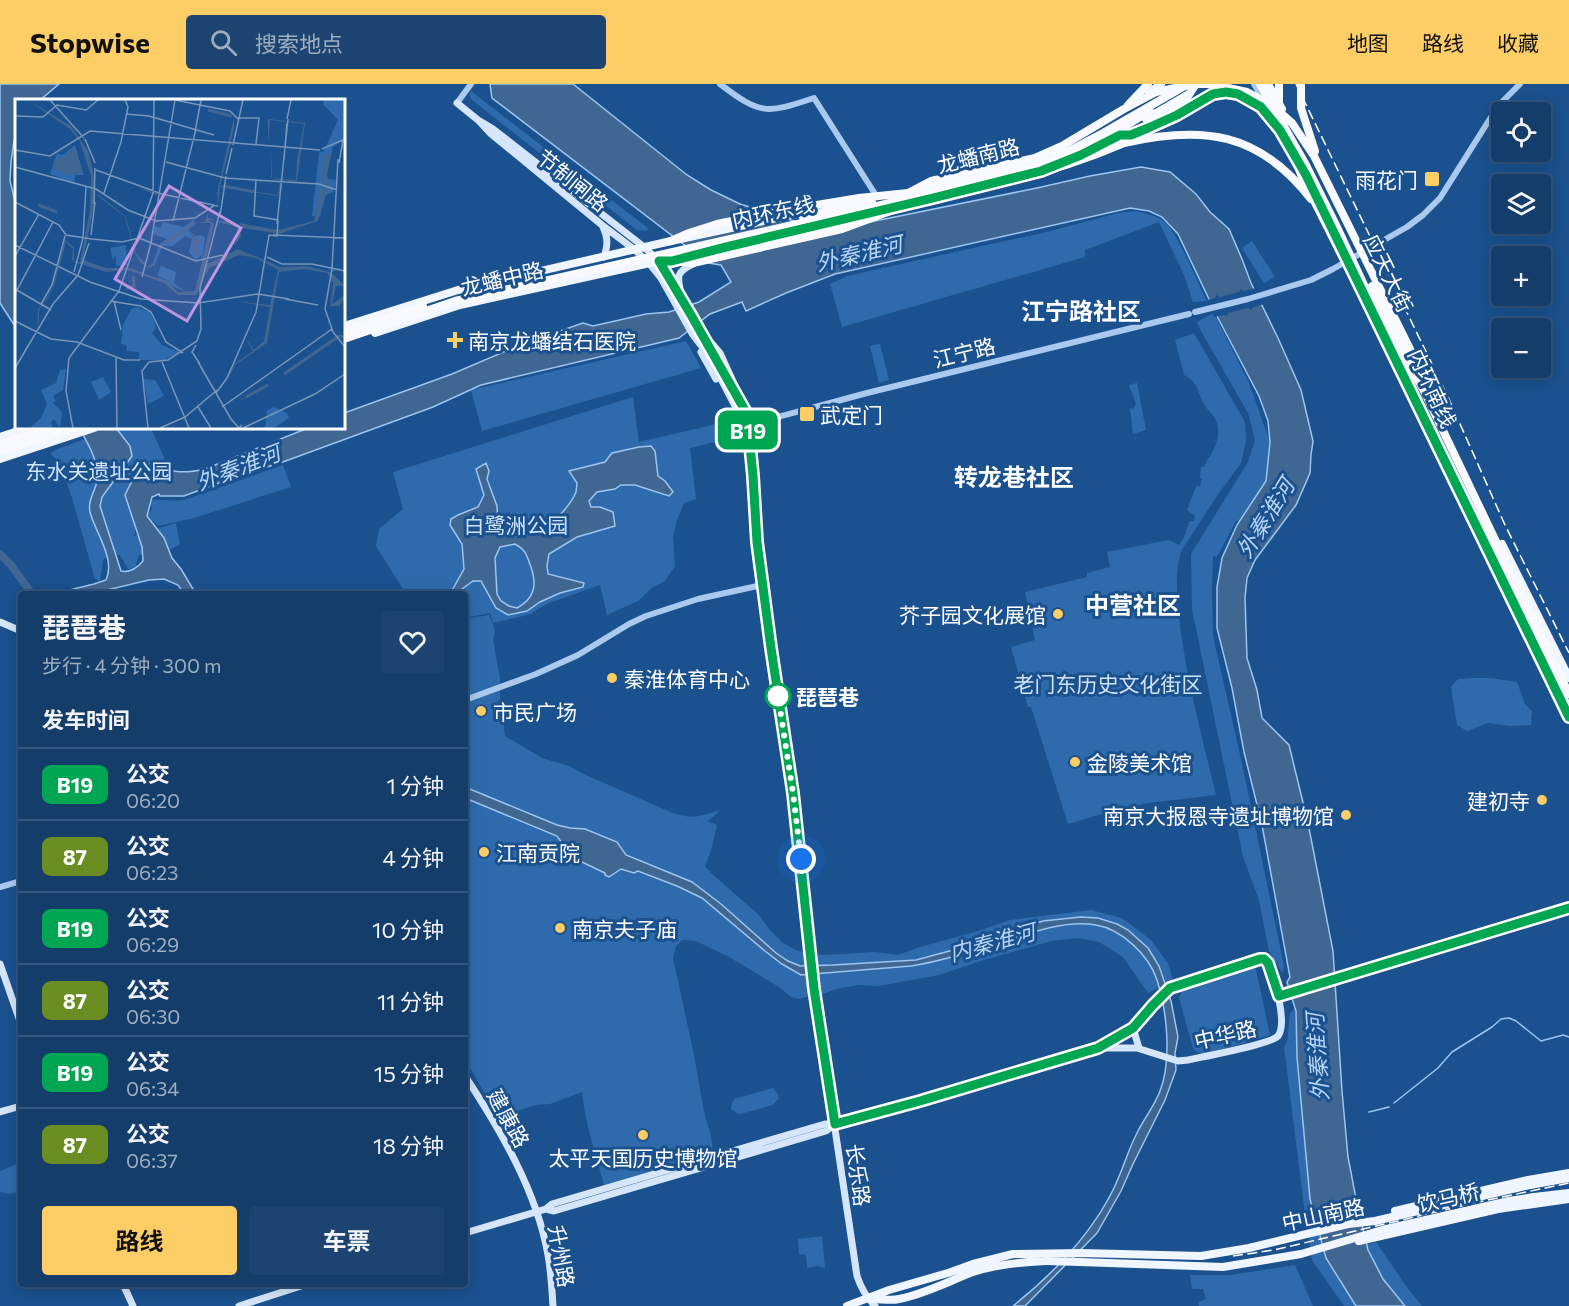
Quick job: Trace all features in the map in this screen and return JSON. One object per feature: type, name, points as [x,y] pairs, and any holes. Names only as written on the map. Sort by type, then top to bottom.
[{"type":"highway","points":[[1124,112],[1149,84]]},
{"type":"highway","points":[[671,241],[717,225],[781,211],[859,198],[908,193],[930,181],[1035,158],[1178,84]]},
{"type":"highway","name":"内环东线","points":[[345,331],[455,296],[1045,161],[1103,133],[1188,84]]},
{"type":"highway","points":[[1122,139],[1160,123],[1184,102],[1196,84]]},
{"type":"highway","name":"内环东线","points":[[345,341],[455,301],[934,194],[1055,162],[1127,126],[1196,84]]},
{"type":"highway","points":[[965,186],[993,184],[1039,174],[1102,153],[1143,120],[1206,84]]},
{"type":"highway","points":[[1096,130],[1156,92],[1178,86],[1210,84],[1247,92],[1274,106],[1292,123],[1314,156],[1415,359],[1420,394]]},
{"type":"highway","name":"内环南线","points":[[1260,84],[1311,175],[1569,693]]},
{"type":"highway","name":"内环南线","points":[[1270,84],[1365,270],[1420,394],[1569,709]]},
{"type":"highway","points":[[1279,84],[1279,108],[1283,130],[1292,153],[1398,368],[1420,394]]},
{"type":"highway","points":[[1301,84],[1301,108],[1327,182]]},
{"type":"highway","points":[[1122,139],[1192,134],[1222,138],[1242,144],[1262,153],[1296,180],[1326,223]]},
{"type":"highway","points":[[672,261],[693,263],[842,229],[934,194]]},
{"type":"highway","points":[[0,444],[47,429]]},
{"type":"highway","points":[[0,452],[75,429]]},
{"type":"main road","name":"龙蟠南路","points":[[671,241],[994,171],[1048,156],[1096,130],[1161,84]]},
{"type":"main road","points":[[1213,94],[1218,84]]},
{"type":"main road","name":"龙蟠南路","points":[[672,261],[1041,171],[1177,115],[1213,94],[1222,84]]},
{"type":"main road","name":"应天大街","points":[[1270,84],[1360,254],[1518,578],[1569,675]]},
{"type":"main road","points":[[1213,94],[1226,92],[1248,99],[1261,107],[1280,130]]},
{"type":"main road","name":"节制闸路","points":[[457,103],[503,136],[644,247]]},
{"type":"main road","name":"节制闸路","points":[[478,120],[490,133],[649,263]]},
{"type":"main road","name":"应天大街","points":[[1306,175],[1448,473],[1569,717]]},
{"type":"main road","points":[[877,197],[880,211]]},
{"type":"main road","points":[[602,225],[608,238],[604,257]]},
{"type":"main road","name":"龙蟠中路","points":[[345,326],[458,290],[671,241]]},
{"type":"main road","points":[[644,247],[659,261],[679,300],[693,335],[709,356],[739,407],[747,414],[762,585]]},
{"type":"main road","name":"龙蟠中路","points":[[345,341],[460,305],[649,263],[672,261]]},
{"type":"main road","points":[[649,263],[701,331],[739,407]]},
{"type":"main road","points":[[679,300],[680,272],[693,263]]},
{"type":"main road","points":[[0,437],[24,429]]},
{"type":"main road","points":[[0,459],[75,429]]},
{"type":"main road","name":"长乐路","points":[[762,585],[793,793],[813,982],[857,1276],[867,1299]]},
{"type":"main road","points":[[0,622],[18,630]]},
{"type":"main road","points":[[1542,662],[1558,653]]},
{"type":"main road","name":"中华路","points":[[1133,1028],[1170,988],[1263,958],[1268,963],[1282,995],[1281,1027],[1276,1038],[1188,1060],[1163,1057],[1139,1048]]},
{"type":"main road","points":[[0,964],[18,1015]]},
{"type":"main road","points":[[1282,995],[1342,976]]},
{"type":"main road","points":[[468,1232],[546,1209],[554,1212],[826,1131],[835,1124],[1098,1048],[1133,1028],[1139,1048],[1098,1048]]},
{"type":"main road","name":"建康路","points":[[468,1081],[494,1121],[536,1212]]},
{"type":"main road","points":[[0,1112],[18,1107]]},
{"type":"main road","points":[[1348,1224],[1528,1180],[1569,1173]]},
{"type":"main road","name":"中山南路","points":[[1046,1257],[1081,1253],[1201,1256],[1249,1248],[1348,1224],[1375,1221],[1569,1178]]},
{"type":"main road","name":"饮马桥","points":[[1336,1245],[1382,1230],[1509,1201],[1569,1193]]},
{"type":"main road","points":[[1336,1245],[1498,1209],[1569,1199]]},
{"type":"main road","name":"升州路","points":[[536,1212],[548,1254],[553,1306]]},
{"type":"main road","name":"中山南路","points":[[1046,1257],[1079,1262],[1223,1267],[1336,1245]]},
{"type":"main road","points":[[847,1306],[867,1299],[898,1300],[985,1269],[1046,1257]]},
{"type":"main road","points":[[124,1287],[133,1306]]},
{"type":"main road","points":[[239,1306],[298,1287]]},
{"type":"main road","points":[[867,1299],[875,1306]]},
{"type":"street","points":[[457,103],[471,84]]},
{"type":"street","points":[[720,84],[745,103],[759,109],[786,107],[814,98],[877,197]]},
{"type":"street","name":"应天大街","points":[[1254,84],[1306,175]]},
{"type":"street","points":[[1348,260],[1407,227],[1440,198],[1498,106],[1520,84]]},
{"type":"street","name":"江宁路","points":[[748,425],[1277,291],[1311,280],[1348,260]]},
{"type":"street","points":[[468,699],[536,674],[578,655],[646,616],[698,599],[762,585]]},
{"type":"street","points":[[0,887],[18,882]]},
{"type":"street","points":[[1342,976],[1569,908]]},
{"type":"green space","points":[[471,91],[649,229],[637,230],[472,100],[469,95]]},
{"type":"green space","points":[[1135,211],[1149,214],[1168,225],[1207,301],[1193,302],[1184,275],[1159,222],[1085,250],[1085,257],[842,327],[830,284],[847,276]]},
{"type":"green space","points":[[1252,241],[1275,277],[1264,283],[1242,248]]},
{"type":"green space","points":[[1214,313],[1249,383],[1270,442],[1266,481],[1240,521],[1236,521],[1217,557],[1213,556],[1212,593],[1213,636],[1284,966],[1282,973],[1269,951],[1259,900],[1243,857],[1192,609],[1191,554],[1248,462],[1255,440],[1248,413],[1197,322]]},
{"type":"green space","name":"老门东历史文化街区","points":[[1194,333],[1245,422],[1246,442],[1241,463],[1187,542],[1179,560],[1177,589],[1186,664],[1216,795],[1148,803],[1068,824],[1031,707],[1028,707],[1011,647],[1035,640],[1025,592],[1087,577],[1087,573],[1110,567],[1107,552],[1169,540],[1179,545],[1181,542],[1190,521],[1194,521],[1195,516],[1187,510],[1196,486],[1200,486],[1201,467],[1204,467],[1213,451],[1218,435],[1216,420],[1205,406],[1195,384],[1184,375],[1175,340]]},
{"type":"green space","points":[[686,341],[701,368],[482,431],[471,390]]},
{"type":"green space","points":[[880,344],[889,380],[879,383],[870,346]]},
{"type":"green space","points":[[1137,383],[1146,430],[1133,434],[1130,408],[1133,409],[1136,404],[1129,385]]},
{"type":"green space","name":"白鹭洲公园","points":[[633,397],[639,442],[725,422],[727,439],[690,448],[696,499],[684,503],[677,520],[673,536],[675,566],[665,581],[653,587],[638,601],[607,615],[600,585],[549,603],[531,614],[493,623],[490,613],[468,617],[468,591],[404,591],[376,546],[379,529],[403,509],[393,472]]},
{"type":"green space","name":"东水关遗址公园","points":[[112,429],[151,429],[170,471],[145,464],[125,495],[136,528],[134,536],[176,523],[180,545],[139,555],[135,568],[128,569],[120,555],[109,555],[103,560],[100,581],[95,579],[60,463],[50,453]]},
{"type":"green space","points":[[283,465],[291,487],[194,518],[158,526],[147,515],[152,509],[151,500],[184,500]]},
{"type":"green space","points":[[489,615],[495,630],[493,640],[500,679],[505,736],[542,758],[569,766],[673,813],[692,817],[720,810],[707,821],[717,825],[705,866],[759,915],[783,943],[798,951],[824,955],[875,952],[898,955],[1010,920],[1091,910],[1122,918],[1151,940],[1169,965],[1173,981],[1148,993],[1123,957],[1099,942],[1078,938],[1051,941],[939,975],[879,986],[859,985],[798,999],[791,997],[779,987],[729,957],[696,941],[682,940],[676,946],[673,958],[713,1153],[703,1161],[604,1185],[588,1127],[582,1092],[550,1104],[536,1105],[498,1117],[468,1064],[468,941],[470,938],[468,936],[468,618]]},
{"type":"green space","points":[[1474,678],[1517,682],[1525,704],[1532,711],[1531,725],[1510,726],[1488,723],[1467,731],[1457,725],[1451,687],[1458,679]]},
{"type":"green space","points":[[1255,965],[1270,1035],[1204,1055],[1196,1051],[1193,1048],[1179,998],[1183,987]]},
{"type":"green space","points":[[1295,1008],[1297,1055],[1326,1257],[1376,1242],[1422,1306],[1344,1306],[1312,1260],[1284,1047],[1287,1042],[1290,1013]]},
{"type":"green space","points":[[773,1088],[779,1098],[773,1105],[740,1114],[731,1109],[734,1099]]},
{"type":"green space","points":[[18,1163],[18,1192],[9,1194],[0,1192],[0,1171]]},
{"type":"green space","points":[[822,1236],[825,1268],[818,1266],[807,1268],[806,1255],[799,1254],[798,1239]]},
{"type":"green space","points":[[1295,1265],[1313,1306],[1199,1306],[1198,1302],[1206,1299],[1203,1289],[1192,1289],[1190,1275],[1231,1275]]},
{"type":"water","points":[[59,84],[41,99],[15,99],[15,139],[10,181],[15,201],[15,326],[0,303],[0,85]]},
{"type":"water","name":"外秦淮河","points":[[490,84],[573,84],[687,175],[711,190],[740,204],[826,231],[1141,167],[1170,172],[1196,194],[1210,212],[1229,229],[1251,283],[1301,390],[1313,441],[1310,473],[1296,505],[1255,560],[1247,578],[1245,598],[1247,658],[1257,690],[1262,718],[1289,745],[1308,823],[1333,951],[1348,1157],[1368,1250],[1383,1279],[1405,1306],[1356,1306],[1326,1258],[1310,1199],[1297,1057],[1296,1011],[1287,982],[1290,977],[1262,825],[1217,628],[1217,587],[1222,558],[1237,525],[1266,481],[1270,442],[1268,421],[1259,396],[1178,234],[1162,217],[1149,211],[1130,208],[835,274],[746,311],[742,302],[710,314],[679,338],[481,385],[433,407],[184,496],[160,496],[159,494],[152,497],[147,516],[164,538],[172,558],[194,591],[182,591],[178,585],[164,579],[149,580],[103,591],[65,591],[106,580],[108,572],[107,555],[90,512],[90,501],[96,485],[97,470],[90,448],[80,429],[117,429],[130,446],[132,456],[102,497],[100,506],[121,571],[130,571],[143,561],[142,547],[125,495],[137,471],[145,463],[175,471],[196,471],[305,429],[345,429],[345,413],[452,374],[520,345],[583,323],[593,326],[646,314],[669,312],[699,302],[731,282],[721,265],[708,263],[492,98]]},
{"type":"water","points":[[651,446],[655,451],[658,476],[673,492],[669,496],[635,485],[621,485],[615,489],[597,492],[589,501],[591,507],[600,507],[613,512],[615,526],[577,537],[549,554],[547,566],[548,574],[584,583],[583,587],[560,593],[527,611],[508,615],[496,608],[481,581],[473,581],[461,591],[452,591],[464,569],[462,544],[450,525],[451,519],[478,507],[484,495],[476,469],[486,463],[489,471],[487,479],[497,506],[498,535],[526,535],[541,531],[570,503],[576,492],[577,483],[569,471],[605,462],[612,453]],"holes":[[[515,544],[524,551],[533,574],[534,585],[528,600],[517,608],[501,601],[497,594],[495,558],[500,547]]]},
{"type":"water","name":"内秦淮河","points":[[468,788],[557,825],[585,829],[617,842],[626,855],[692,882],[721,904],[776,953],[800,966],[916,960],[968,946],[1043,921],[1081,917],[1098,918],[1128,930],[1148,948],[1159,966],[1171,1001],[1178,1037],[1175,1053],[1176,1070],[1165,1100],[1121,1191],[1097,1233],[1025,1306],[1013,1306],[1069,1253],[1104,1207],[1136,1135],[1155,1103],[1164,1079],[1167,1050],[1166,1021],[1157,980],[1148,961],[1124,938],[1105,927],[1070,924],[1056,926],[960,955],[911,966],[801,975],[765,951],[702,898],[638,871],[634,873],[621,869],[609,877],[563,853],[562,843],[557,836],[468,799]]},
{"type":"pier","points":[[1256,288],[1264,304],[1253,307],[1251,310],[1248,308],[1228,313],[1227,316],[1214,317],[1207,300],[1215,298],[1216,295],[1220,297],[1239,292],[1241,289],[1244,291]]},
{"type":"waterway","points":[[0,554],[30,591]]},
{"type":"waterway","points":[[1394,1103],[1438,1068],[1452,1052],[1501,1019],[1509,1018],[1516,1021],[1541,1041],[1563,1035],[1569,1037]]},
{"type":"waterway","points":[[1369,1112],[1389,1107]]},
{"type":"railway","points":[[1296,84],[1448,397],[1505,525],[1569,653]]},
{"type":"railway","points":[[1233,1256],[1274,1250],[1569,1183]]},
{"type":"bus line","name":"B19","points":[[1569,717],[1306,175],[1280,130],[1261,107],[1248,99],[1226,92],[1213,94],[1177,115],[1148,128],[1131,135],[1120,135],[1081,155],[1041,171],[672,261],[659,261],[747,414],[757,542],[793,793],[814,989],[835,1124],[1098,1048],[1133,1028],[1170,988],[1260,959],[1268,963],[1279,996],[1569,908]]},
{"type":"place","name":"雨花门","points":[[1432,179]]},
{"type":"place","name":"南京龙蟠结石医院","points":[[455,340]]},
{"type":"place","name":"武定门","points":[[807,414]]},
{"type":"place","name":"芥子园文化展馆","points":[[1058,614]]},
{"type":"place","name":"秦淮体育中心","points":[[612,678]]},
{"type":"place","name":"琵琶巷","points":[[778,696]]},
{"type":"place","name":"市民广场","points":[[481,711]]},
{"type":"place","name":"金陵美术馆","points":[[1075,762]]},
{"type":"place","name":"建初寺","points":[[1542,800]]},
{"type":"place","name":"南京大报恩寺遗址博物馆","points":[[1346,815]]},
{"type":"place","name":"江南贡院","points":[[484,852]]},
{"type":"place","name":"南京夫子庙","points":[[560,928]]},
{"type":"place","name":"太平天国历史博物馆","points":[[643,1135]]},
{"type":"district","name":"江宁路社区","points":[[1081,310]]},
{"type":"district","name":"转龙巷社区","points":[[1014,476]]},
{"type":"district","name":"中营社区","points":[[1133,604]]},
{"type":"route","points":[[778,696],[777,689],[801,859]]}]
